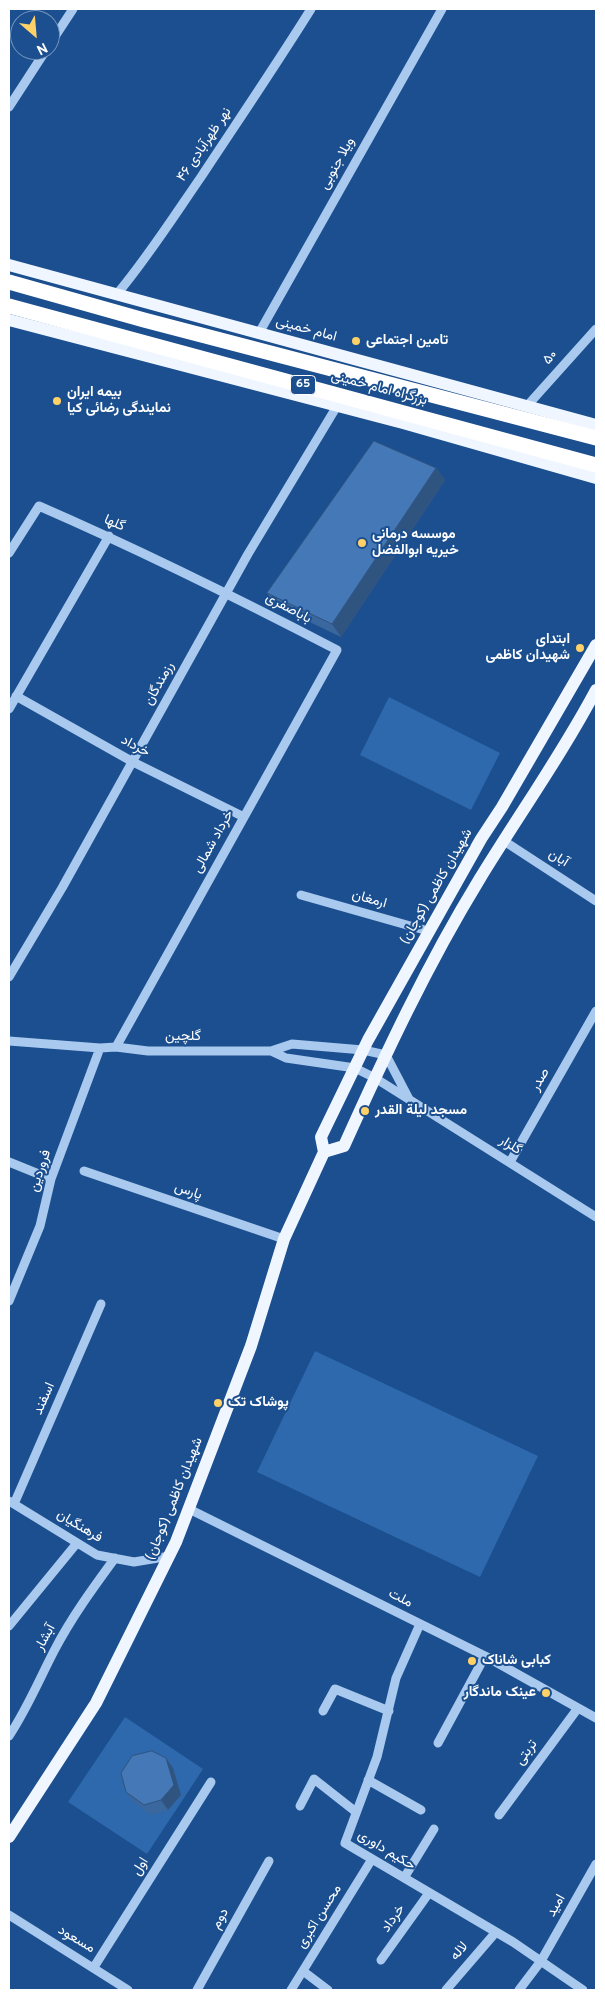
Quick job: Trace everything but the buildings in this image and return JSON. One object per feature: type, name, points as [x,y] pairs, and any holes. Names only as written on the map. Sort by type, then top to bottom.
[{"type":"highway","name":"بزرگراه امام خمینی","points":[[9,282],[144,320],[596,438]]},
{"type":"highway","name":"بزرگراه امام خمینی","points":[[9,306],[596,465]]},
{"type":"main road","name":"امام خمینی","points":[[9,264],[596,425]]},
{"type":"main road","points":[[9,320],[337,406],[596,478]]},
{"type":"main road","name":"شهیدان کاظمی (کوجان)","points":[[9,1837],[96,1703],[170,1556],[251,1346],[284,1239],[324,1152],[321,1137],[363,1050],[428,931],[596,645]]},
{"type":"main road","points":[[324,1152],[344,1146],[414,996],[478,881],[575,730],[596,690]]},
{"type":"street","points":[[60,29],[73,9]]},
{"type":"street","name":"نهر ظهرآبادی ۴۶","points":[[117,294],[137,270],[272,72],[312,9]]},
{"type":"street","name":"ویلا جنوبی","points":[[259,333],[442,9]]},
{"type":"street","points":[[9,107],[40,60]]},
{"type":"street","name":"۵۰","points":[[527,406],[596,329]]},
{"type":"street","name":"رزمندگان","points":[[9,977],[62,888],[226,592],[337,406]]},
{"type":"street","name":"گلها","points":[[9,553],[39,506],[110,536],[226,592]]},
{"type":"street","points":[[9,709],[110,536]]},
{"type":"street","name":"باباصفری","points":[[226,592],[337,650]]},
{"type":"street","name":"خرداد شمالی","points":[[116,1047],[337,650]]},
{"type":"street","name":"خرداد","points":[[16,696],[133,762],[244,817]]},
{"type":"street","name":"آبان","points":[[504,841],[596,901]]},
{"type":"street","name":"ارمغان","points":[[301,895],[428,931]]},
{"type":"street","name":"صدر","points":[[510,1162],[596,1011]]},
{"type":"street","name":"گلچین","points":[[9,1041],[100,1048],[116,1047],[148,1051],[271,1051],[286,1058],[355,1068],[375,1078]]},
{"type":"street","points":[[271,1051],[292,1044],[363,1050],[386,1055],[409,1100]]},
{"type":"street","name":"فروردین","points":[[9,1302],[40,1226],[51,1179],[100,1048]]},
{"type":"street","name":"گلزار","points":[[375,1078],[596,1218]]},
{"type":"street","points":[[9,1162],[51,1179]]},
{"type":"street","name":"پارس","points":[[84,1170],[284,1239]]},
{"type":"street","name":"اسفند","points":[[11,1502],[101,1304]]},
{"type":"street","name":"فرهنگیان","points":[[11,1502],[96,1555],[134,1562],[170,1556]]},
{"type":"street","name":"ملت","points":[[189,1509],[485,1656],[596,1718]]},
{"type":"street","points":[[9,1626],[77,1543]]},
{"type":"street","name":"آبشار","points":[[9,1736],[20,1720],[54,1650],[76,1613],[114,1558]]},
{"type":"street","name":"حکیم داوری","points":[[420,1624],[396,1678],[377,1757],[345,1843],[496,1932],[583,1990]]},
{"type":"street","points":[[438,1743],[485,1656]]},
{"type":"street","points":[[323,1711],[335,1689],[388,1711]]},
{"type":"street","name":"تربتی","points":[[499,1815],[578,1708]]},
{"type":"street","points":[[300,1806],[314,1779],[356,1812]]},
{"type":"street","points":[[368,1780],[421,1810]]},
{"type":"street","name":"اول","points":[[94,1967],[211,1782]]},
{"type":"street","points":[[404,1878],[434,1829]]},
{"type":"street","name":"محسن اکبری","points":[[291,1990],[372,1859]]},
{"type":"street","name":"دوم","points":[[197,1990],[269,1861]]},
{"type":"street","name":"امید","points":[[519,1990],[541,1962],[596,1864]]},
{"type":"street","name":"خرداد","points":[[381,1960],[429,1893]]},
{"type":"street","name":"مسعود","points":[[9,1915],[128,1990]]},
{"type":"street","name":"لاله","points":[[446,1990],[496,1932]]},
{"type":"street","points":[[303,1971],[328,1990]]},
{"type":"shaded area","points":[[389,697],[500,753],[471,810],[360,755]]},
{"type":"shaded area","points":[[315,1351],[538,1456],[480,1577],[257,1472]]},
{"type":"shaded area","points":[[125,1717],[203,1769],[147,1854],[68,1802]]},
{"type":"place","name":"تامین اجتماعی","points":[[356,341]]},
{"type":"place","name":"بیمه ایران نمایندگی رضائی کيا","points":[[57,401]]},
{"type":"place","name":"موسسه درمانی خیریه ابوالفضل","points":[[362,543]]},
{"type":"place","name":"ابتدای شهیدان کاظمی","points":[[580,648]]},
{"type":"place","name":"مسجد لیلة القدر","points":[[365,1111]]},
{"type":"place","name":"پوشاک تک","points":[[218,1403]]},
{"type":"place","name":"کبابی شاناک","points":[[472,1661]]},
{"type":"place","name":"عینک ماندگار","points":[[546,1693]]}]
